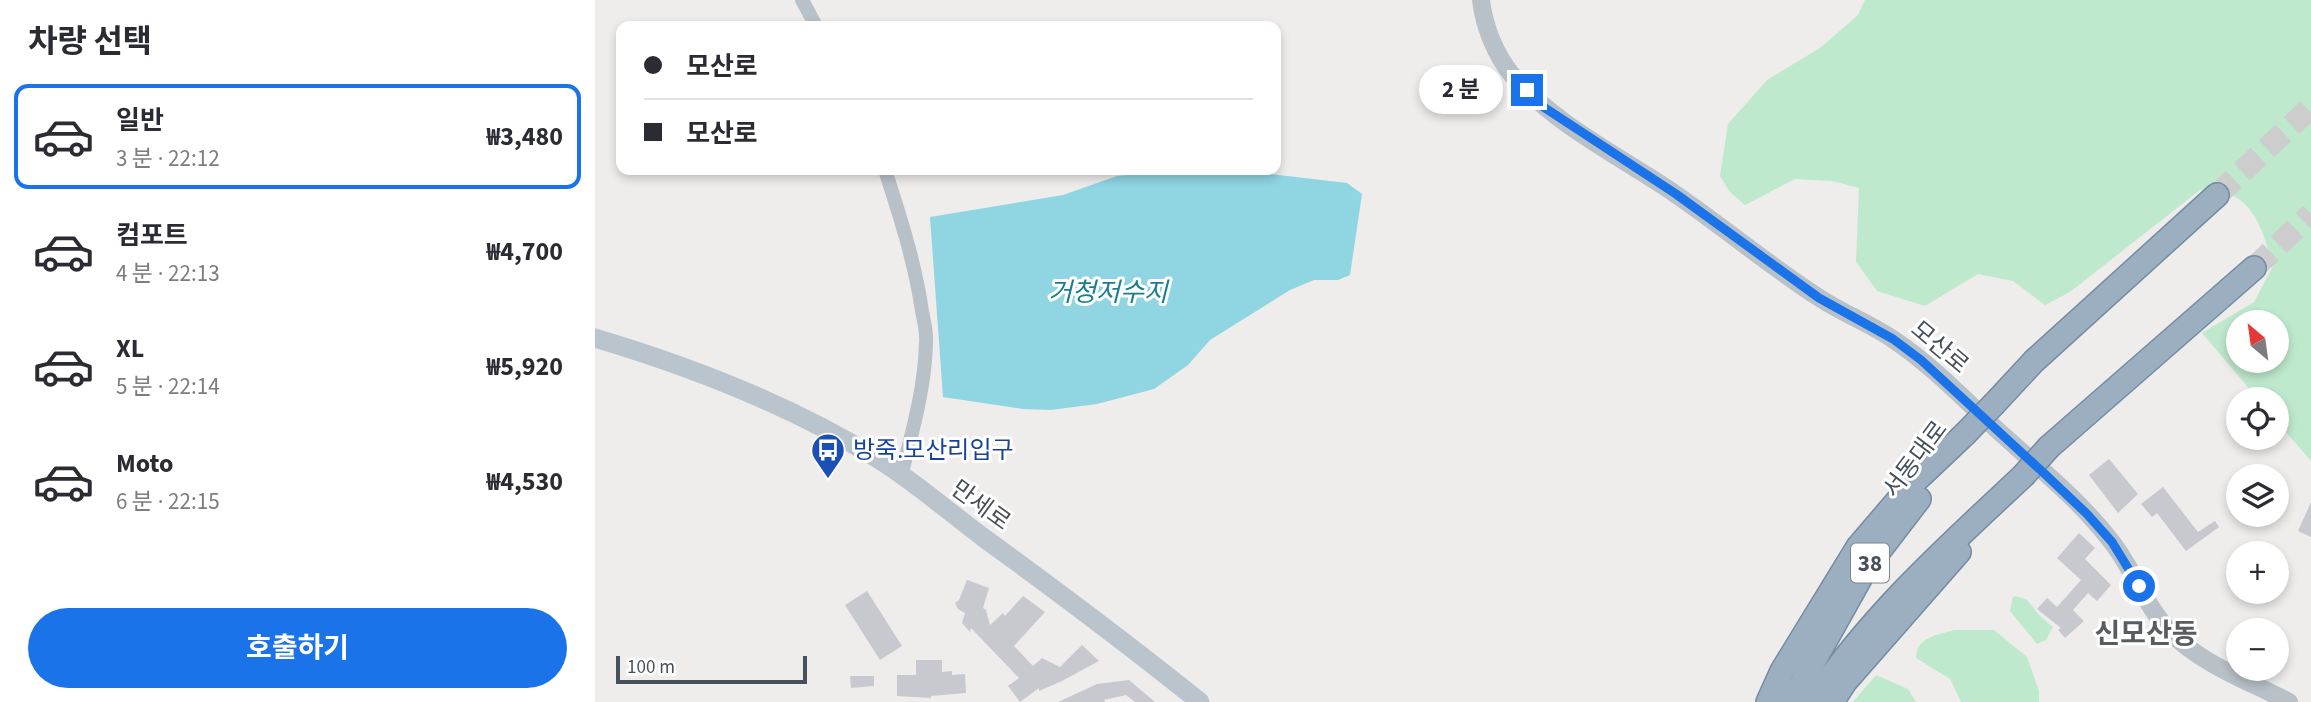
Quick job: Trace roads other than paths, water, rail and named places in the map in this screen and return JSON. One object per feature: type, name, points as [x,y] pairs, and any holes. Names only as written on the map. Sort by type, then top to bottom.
[{"type":"highway","name":"서동대로","points":[[1791,702],[1866,568],[1931,484],[1965,434],[2034,361],[2217,195]]},
{"type":"highway","name":"38","points":[[1813,702],[1835,668],[1909,584],[2023,476],[2049,447],[2254,268]]},
{"type":"highway","points":[[1768,702],[1782,671],[1858,547],[1911,485],[1965,434]]},
{"type":"highway","points":[[1832,702],[1845,682],[1930,587],[2023,476]]},
{"type":"main road","name":"만세로","points":[[595,338],[708,376],[790,412],[879,459],[1129,644],[1200,702]]},
{"type":"street","points":[[802,0],[813,21]]},
{"type":"street","name":"모산로","points":[[1481,0],[1483,18],[1489,34],[1511,73],[1542,106],[1676,194],[1819,298],[1893,339],[1921,360],[2047,476],[2103,533],[2117,550],[2150,606],[2171,633],[2194,652],[2288,702]]},
{"type":"street","points":[[887,175],[919,288],[927,340],[925,366],[901,476]]},
{"type":"water","name":"거청저수지","points":[[1279,175],[1347,183],[1362,194],[1350,275],[1338,280],[1314,280],[1290,290],[1210,340],[1188,365],[1154,389],[1097,404],[1050,410],[1023,409],[943,397],[930,217],[1063,195],[1117,176]]},
{"type":"tunnel","points":[[2217,195],[2311,107]]},
{"type":"tunnel","points":[[2254,268],[2311,214]]},
{"type":"place","name":"방죽.모산리입구","points":[[828,480]]},
{"type":"district","name":"신모산동","points":[[2146,633]]}]
